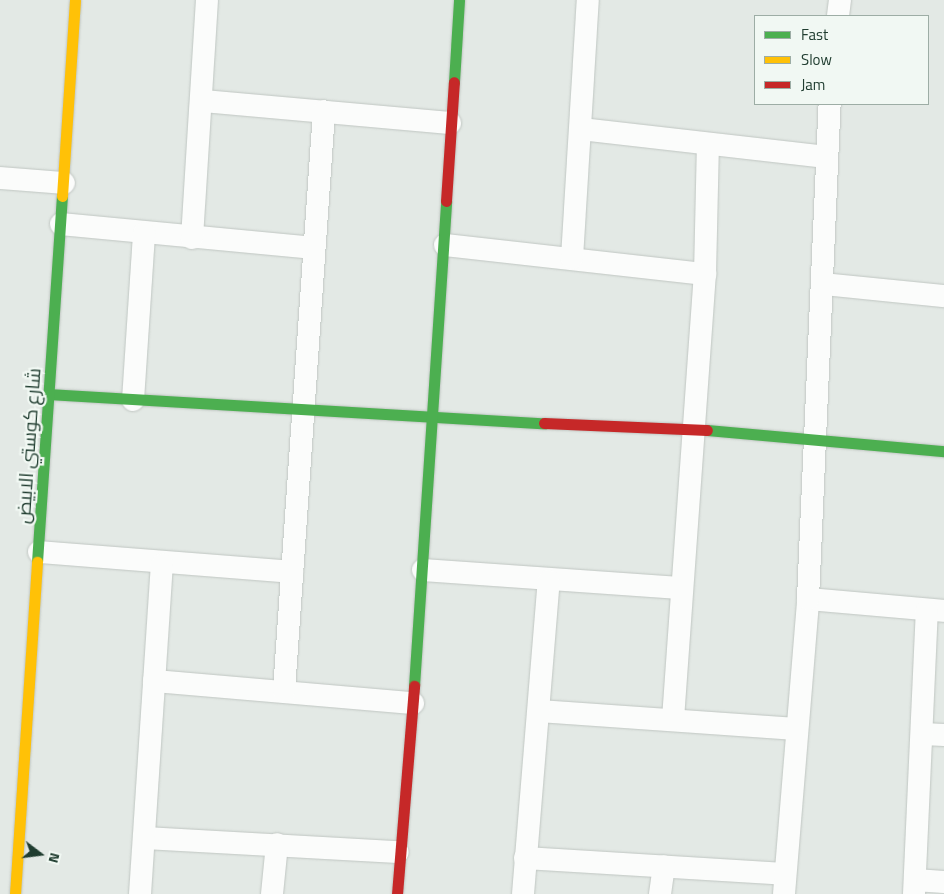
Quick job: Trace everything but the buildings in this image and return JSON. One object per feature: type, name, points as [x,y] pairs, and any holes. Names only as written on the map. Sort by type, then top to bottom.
[{"type":"main road","name":"شارع كوستي الابيض","points":[[15,894],[75,0]]},
{"type":"main road","points":[[396,894],[398,852],[413,703],[434,414],[445,245],[450,123],[459,0]]},
{"type":"main road","points":[[49,394],[305,412],[434,414],[691,429],[944,451]]},
{"type":"street","points":[[192,238],[203,101],[207,0]]},
{"type":"street","points":[[572,258],[582,129],[588,0]]},
{"type":"street","points":[[838,15],[840,0]]},
{"type":"street","points":[[203,101],[450,123]]},
{"type":"street","points":[[525,858],[664,866],[784,884],[808,599],[814,441],[823,284],[826,157],[830,105]]},
{"type":"street","points":[[284,691],[305,412],[324,111]]},
{"type":"street","points":[[582,129],[708,146],[826,157]]},
{"type":"street","points":[[673,719],[679,588],[705,274],[708,146]]},
{"type":"street","points":[[0,178],[64,183]]},
{"type":"street","points":[[61,224],[192,238],[314,248]]},
{"type":"street","points":[[133,400],[144,233]]},
{"type":"street","points":[[445,245],[705,274]]},
{"type":"street","points":[[823,284],[944,296]]},
{"type":"street","points":[[39,552],[162,565],[292,572]]},
{"type":"street","points":[[140,894],[162,565]]},
{"type":"street","points":[[423,570],[550,581],[679,588]]},
{"type":"street","points":[[523,894],[550,581]]},
{"type":"street","points":[[808,599],[936,610],[933,734],[914,887],[944,882]]},
{"type":"street","points":[[154,681],[413,703]]},
{"type":"street","points":[[538,711],[796,729]]},
{"type":"street","points":[[145,838],[398,852]]},
{"type":"street","points":[[272,894],[277,844]]},
{"type":"street","points":[[660,894],[664,866]]},
{"type":"traffic: fast","points":[[454,82],[459,0]]},
{"type":"traffic: fast","points":[[37,562],[62,196]]},
{"type":"traffic: fast","points":[[414,686],[446,201]]},
{"type":"traffic: fast","points":[[49,394],[544,423]]},
{"type":"traffic: fast","points":[[707,430],[944,451]]},
{"type":"traffic: slow","points":[[62,196],[75,0]]},
{"type":"traffic: slow","points":[[15,894],[37,562]]},
{"type":"traffic: jam","points":[[446,201],[454,82]]},
{"type":"traffic: jam","points":[[544,423],[707,430]]},
{"type":"traffic: jam","points":[[397,894],[414,686]]}]
